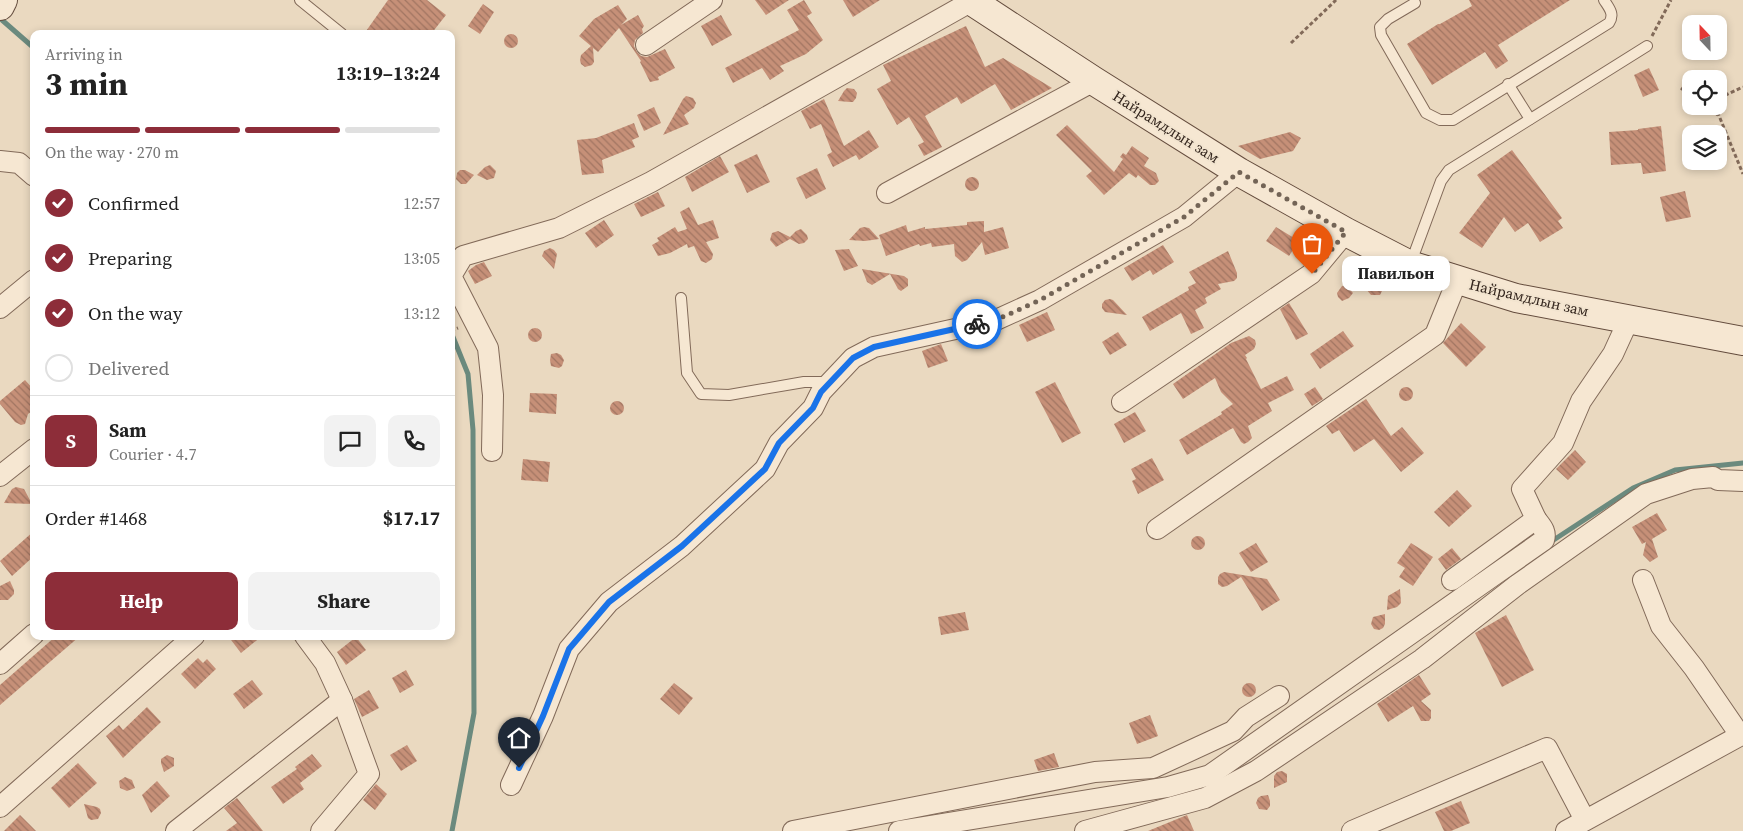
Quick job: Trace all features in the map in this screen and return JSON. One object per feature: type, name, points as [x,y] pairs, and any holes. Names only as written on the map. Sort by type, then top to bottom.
[{"type":"main road","points":[[0,6],[3,0]]},
{"type":"main road","name":"Найрамдлын зам","points":[[971,0],[1094,81],[1239,172],[1410,266],[1516,298],[1743,341]]},
{"type":"street","points":[[646,45],[712,0]]},
{"type":"street","points":[[455,271],[463,256],[559,228],[643,186],[971,0]]},
{"type":"street","points":[[887,193],[1094,81]]},
{"type":"street","points":[[0,161],[19,163],[30,173]]},
{"type":"street","points":[[511,785],[543,716],[569,649],[609,602],[682,546],[765,469],[779,443],[813,408],[821,392],[853,358],[874,347],[996,320],[1040,300],[1184,217],[1239,172]]},
{"type":"street","points":[[1122,402],[1312,274],[1346,232]]},
{"type":"street","points":[[1157,529],[1435,335],[1457,281]]},
{"type":"street","points":[[455,282],[488,348],[494,395],[492,451]]},
{"type":"street","points":[[0,308],[30,283]]},
{"type":"street","points":[[899,831],[1168,787],[1210,775],[1544,540],[1546,535],[1522,489],[1563,443],[1581,401],[1613,354],[1630,319]]},
{"type":"street","points":[[0,476],[30,452]]},
{"type":"street","points":[[1086,831],[1205,798],[1256,771],[1422,659],[1517,585],[1646,494],[1692,478],[1713,477],[1718,480],[1743,481]]},
{"type":"street","points":[[1452,580],[1536,519]]},
{"type":"street","points":[[1566,831],[1742,735],[1661,626],[1643,580]]},
{"type":"street","points":[[0,664],[30,638]]},
{"type":"street","points":[[0,807],[189,640]]},
{"type":"street","points":[[308,640],[325,663],[342,700],[368,774],[321,831]]},
{"type":"street","points":[[793,831],[1096,772],[1153,768],[1233,731],[1246,718],[1278,696]]},
{"type":"street","points":[[176,831],[342,700]]},
{"type":"street","points":[[1352,831],[1547,748],[1585,820]]},
{"type":"lane","points":[[300,0],[337,30]]},
{"type":"lane","points":[[1416,3],[1388,19],[1380,27],[1381,35],[1426,113],[1440,120],[1453,120],[1508,84],[1609,23],[1612,19],[1612,13],[1604,0]]},
{"type":"lane","points":[[1410,266],[1441,181],[1449,170],[1647,46]]},
{"type":"lane","points":[[1508,84],[1530,119]]},
{"type":"lane","points":[[681,298],[688,373],[701,394],[729,395],[804,382],[830,382]]},
{"type":"path","points":[[1292,43],[1336,0]]},
{"type":"path","points":[[1647,46],[1671,0]]},
{"type":"path","points":[[1727,94],[1743,87]]},
{"type":"path","points":[[1719,116],[1743,174]]},
{"type":"building","points":[[388,0],[427,0],[446,15],[434,30],[367,30]]},
{"type":"building","points":[[755,0],[789,0],[766,15]]},
{"type":"building","points":[[804,0],[812,13],[807,16],[823,40],[806,54],[780,66],[784,71],[770,80],[762,68],[733,83],[725,68],[799,30],[787,10]]},
{"type":"building","points":[[843,0],[880,0],[853,17]]},
{"type":"building","points":[[1469,0],[1570,0],[1498,45],[1508,61],[1496,69],[1485,52],[1432,85],[1407,44],[1438,24],[1472,6]]},
{"type":"building","points":[[483,4],[494,12],[480,34],[468,26]]},
{"type":"building","points":[[618,5],[627,19],[621,25],[638,15],[644,26],[642,29],[643,33],[635,40],[634,46],[641,56],[647,57],[665,49],[675,68],[658,77],[659,80],[650,82],[641,61],[619,28],[598,52],[593,48],[594,62],[592,65],[585,67],[581,64],[581,55],[591,46],[579,36],[594,19]]},
{"type":"building","points":[[721,15],[732,35],[712,46],[701,26]]},
{"type":"building","points":[[966,26],[985,67],[1003,58],[1052,88],[1011,110],[995,84],[961,104],[957,97],[925,116],[942,147],[924,156],[918,145],[924,142],[909,117],[897,125],[877,89],[891,81],[883,65]]},
{"type":"building","points":[[508,34],[514,34],[518,41],[514,48],[508,48],[504,44],[504,38]]},
{"type":"building","points":[[1649,68],[1659,90],[1643,97],[1634,75]]},
{"type":"building","points":[[847,88],[854,89],[857,93],[856,98],[853,102],[838,101],[844,91]]},
{"type":"building","points":[[686,96],[693,98],[696,103],[694,108],[684,115],[689,124],[663,135],[683,99]]},
{"type":"building","points":[[824,99],[844,146],[869,130],[879,147],[859,160],[856,155],[833,167],[827,155],[832,152],[821,124],[810,129],[801,111]]},
{"type":"building","points":[[654,107],[661,123],[644,131],[637,115]]},
{"type":"building","points":[[634,123],[639,137],[632,140],[635,147],[602,160],[604,173],[582,175],[577,140],[596,138]]},
{"type":"building","points":[[1067,125],[1114,172],[1123,159],[1120,157],[1123,153],[1126,155],[1132,146],[1149,158],[1144,166],[1156,173],[1159,181],[1155,185],[1150,185],[1138,175],[1136,178],[1129,173],[1104,195],[1086,176],[1092,171],[1056,135]]},
{"type":"building","points":[[1661,126],[1666,171],[1643,174],[1641,163],[1611,165],[1609,132]]},
{"type":"building","points":[[1290,132],[1301,138],[1293,151],[1260,159],[1238,146]]},
{"type":"building","points":[[1512,150],[1562,218],[1558,221],[1563,228],[1540,242],[1528,223],[1515,232],[1504,217],[1482,248],[1459,233],[1490,193],[1477,175]]},
{"type":"building","points":[[757,154],[770,182],[747,193],[734,165]]},
{"type":"building","points":[[720,156],[729,172],[692,192],[685,177]]},
{"type":"building","points":[[490,165],[496,171],[494,178],[487,180],[477,175],[485,167]]},
{"type":"building","points":[[817,168],[826,189],[806,199],[796,178]]},
{"type":"building","points":[[460,170],[465,170],[474,175],[466,184],[461,184],[456,179],[457,173]]},
{"type":"building","points":[[969,177],[975,177],[979,184],[975,191],[969,191],[965,187],[965,181]]},
{"type":"building","points":[[1685,191],[1691,217],[1666,222],[1660,197]]},
{"type":"building","points":[[658,192],[665,206],[641,217],[634,204]]},
{"type":"building","points":[[689,207],[698,225],[713,220],[719,238],[706,242],[713,254],[712,259],[706,263],[701,261],[694,246],[688,248],[687,244],[670,253],[658,256],[652,245],[659,241],[657,238],[675,227],[678,232],[687,229],[680,212]]},
{"type":"building","points":[[604,220],[614,235],[596,248],[585,233]]},
{"type":"building","points":[[984,221],[984,232],[1003,227],[1009,248],[985,255],[982,242],[967,260],[962,262],[955,256],[954,244],[932,247],[931,243],[920,246],[919,244],[886,256],[879,235],[906,225],[908,232],[925,227],[925,229],[967,225],[967,222]]},
{"type":"building","points":[[1276,227],[1299,241],[1289,256],[1266,241]]},
{"type":"building","points":[[860,228],[869,228],[879,239],[865,241],[849,240]]},
{"type":"building","points":[[801,229],[808,239],[804,243],[799,244],[790,239],[776,247],[770,240],[772,233],[778,231],[790,237]]},
{"type":"building","points":[[1163,245],[1174,262],[1153,275],[1150,270],[1132,281],[1124,268]]},
{"type":"building","points":[[550,248],[557,254],[554,269],[542,256],[544,251]]},
{"type":"building","points":[[849,249],[858,266],[844,271],[835,250]]},
{"type":"building","points":[[1228,251],[1237,273],[1237,278],[1234,281],[1218,284],[1221,289],[1205,298],[1207,303],[1195,310],[1204,328],[1191,334],[1181,313],[1150,331],[1142,317],[1189,290],[1188,287],[1196,283],[1189,272]]},
{"type":"building","points":[[484,262],[492,276],[475,284],[468,271]]},
{"type":"building","points":[[862,269],[904,276],[908,279],[908,286],[901,291],[898,289],[890,274],[872,285],[867,282]]},
{"type":"building","points":[[1373,282],[1381,283],[1383,289],[1380,295],[1371,295],[1366,289]]},
{"type":"building","points":[[1342,286],[1348,287],[1353,293],[1349,298],[1342,301],[1337,293]]},
{"type":"building","points":[[1110,299],[1127,315],[1105,312],[1102,304],[1105,300]]},
{"type":"building","points":[[1289,303],[1308,334],[1296,340],[1280,309]]},
{"type":"building","points":[[1047,312],[1055,330],[1027,342],[1019,325]]},
{"type":"building","points":[[1461,323],[1486,347],[1466,367],[1443,343]]},
{"type":"building","points":[[532,328],[538,328],[542,335],[538,342],[532,342],[528,338],[528,332]]},
{"type":"building","points":[[1343,331],[1354,346],[1320,369],[1310,354]]},
{"type":"building","points":[[1118,332],[1127,345],[1110,355],[1102,342]]},
{"type":"building","points":[[1249,336],[1255,340],[1256,344],[1254,349],[1245,355],[1261,389],[1287,376],[1294,390],[1268,403],[1272,411],[1248,426],[1252,438],[1248,442],[1244,444],[1241,442],[1233,428],[1187,455],[1179,440],[1222,414],[1221,412],[1233,404],[1221,392],[1215,378],[1183,399],[1173,384],[1231,343]]},
{"type":"building","points":[[941,344],[948,361],[928,368],[922,351]]},
{"type":"building","points":[[557,353],[564,360],[559,368],[551,366],[550,360],[551,354]]},
{"type":"building","points":[[25,380],[30,386],[30,413],[25,424],[21,425],[15,422],[0,404],[0,401]]},
{"type":"building","points":[[1055,382],[1081,433],[1062,443],[1035,392]]},
{"type":"building","points":[[1315,387],[1323,399],[1312,406],[1304,394]]},
{"type":"building","points":[[1403,387],[1409,387],[1413,394],[1409,401],[1403,401],[1399,397],[1399,391]]},
{"type":"building","points":[[530,393],[557,394],[556,414],[529,412]]},
{"type":"building","points":[[1366,399],[1391,436],[1402,427],[1424,453],[1401,472],[1374,439],[1354,452],[1339,430],[1332,434],[1326,426]]},
{"type":"building","points":[[614,401],[620,401],[624,408],[620,415],[614,415],[610,411],[610,405]]},
{"type":"building","points":[[1135,412],[1146,431],[1124,443],[1114,424]]},
{"type":"building","points":[[1575,450],[1586,462],[1568,480],[1556,469]]},
{"type":"building","points":[[1152,458],[1164,480],[1138,494],[1132,481],[1136,479],[1131,469]]},
{"type":"building","points":[[523,459],[550,462],[548,482],[521,480]]},
{"type":"building","points":[[16,487],[24,489],[30,504],[4,503],[12,489]]},
{"type":"building","points":[[1457,490],[1472,506],[1449,527],[1434,512]]},
{"type":"building","points":[[1657,513],[1667,530],[1652,539],[1658,557],[1650,562],[1643,555],[1646,542],[1642,544],[1632,527]]},
{"type":"building","points":[[30,535],[30,560],[12,576],[0,561]]},
{"type":"building","points":[[1195,536],[1201,536],[1205,543],[1201,550],[1195,550],[1191,546],[1191,540]]},
{"type":"building","points":[[1256,543],[1268,562],[1251,572],[1239,553]]},
{"type":"building","points":[[1411,543],[1433,557],[1413,586],[1399,577],[1405,568],[1397,563]]},
{"type":"building","points":[[1452,548],[1461,559],[1446,570],[1438,559]]},
{"type":"building","points":[[1224,572],[1267,579],[1280,600],[1262,611],[1241,577],[1227,586],[1222,587],[1218,584],[1218,577]]},
{"type":"building","points":[[10,581],[14,594],[8,600],[0,600],[0,586]]},
{"type":"building","points":[[1400,589],[1401,603],[1397,607],[1387,610],[1388,596]]},
{"type":"building","points":[[965,612],[969,630],[941,635],[938,617]]},
{"type":"building","points":[[1385,614],[1383,628],[1379,630],[1374,629],[1371,624],[1373,617]]},
{"type":"building","points":[[1506,615],[1534,670],[1502,687],[1475,633]]},
{"type":"building","points":[[51,640],[75,640],[0,705],[0,685]]},
{"type":"building","points":[[231,640],[257,640],[241,653]]},
{"type":"building","points":[[352,640],[358,640],[366,650],[346,665],[337,652]]},
{"type":"building","points":[[198,658],[203,663],[207,659],[216,669],[195,689],[181,674]]},
{"type":"building","points":[[406,670],[414,685],[400,693],[392,678]]},
{"type":"building","points":[[1419,675],[1431,694],[1421,701],[1431,710],[1431,718],[1429,721],[1421,721],[1413,706],[1388,722],[1377,704]]},
{"type":"building","points":[[252,680],[263,694],[244,709],[233,694]]},
{"type":"building","points":[[674,683],[693,698],[679,715],[660,699]]},
{"type":"building","points":[[1246,683],[1252,683],[1256,690],[1252,697],[1246,697],[1242,693],[1242,687]]},
{"type":"building","points":[[369,690],[379,708],[362,717],[354,699]]},
{"type":"building","points":[[147,707],[161,722],[123,758],[106,736],[119,725],[123,730]]},
{"type":"building","points":[[1150,715],[1158,736],[1137,744],[1129,723]]},
{"type":"building","points":[[407,745],[417,761],[401,771],[390,755]]},
{"type":"building","points":[[1054,753],[1059,767],[1038,771],[1034,760]]},
{"type":"building","points":[[312,754],[322,766],[300,783],[304,789],[283,804],[271,787],[297,769],[295,767]]},
{"type":"building","points":[[167,755],[174,758],[174,766],[164,772],[161,759]]},
{"type":"building","points":[[78,763],[97,783],[69,808],[51,788]]},
{"type":"building","points":[[1282,771],[1287,774],[1287,782],[1274,788],[1274,776],[1277,772]]},
{"type":"building","points":[[125,777],[132,780],[135,788],[127,791],[120,788],[119,781]]},
{"type":"building","points":[[157,781],[170,796],[151,813],[142,795]]},
{"type":"building","points":[[376,784],[387,794],[375,810],[363,800]]},
{"type":"building","points":[[1268,795],[1270,806],[1267,810],[1259,809],[1256,803],[1258,798]]},
{"type":"building","points":[[237,798],[263,831],[226,831],[237,823],[224,808]]},
{"type":"building","points":[[1461,801],[1470,823],[1451,831],[1444,831],[1435,812]]},
{"type":"building","points":[[84,804],[100,809],[101,813],[98,819],[91,820],[88,818]]},
{"type":"building","points":[[20,815],[36,831],[4,831]]},
{"type":"building","points":[[1187,815],[1194,831],[1148,831],[1182,817]]},
{"type":"waterway","points":[[2,20],[30,44]]},
{"type":"waterway","points":[[452,831],[474,713],[473,430],[468,374],[455,342]]},
{"type":"waterway","points":[[1549,543],[1633,488],[1675,470],[1743,463]]},
{"type":"way so far","points":[[977,324],[996,320],[1040,300],[1184,217],[1239,172],[1346,232],[1312,274]]},
{"type":"place","name":"Павильон","points":[[1312,274]]},
{"type":"route","points":[[519,768],[543,716],[569,649],[609,602],[682,546],[765,469],[779,443],[813,408],[821,392],[853,358],[874,347],[977,324]]}]
